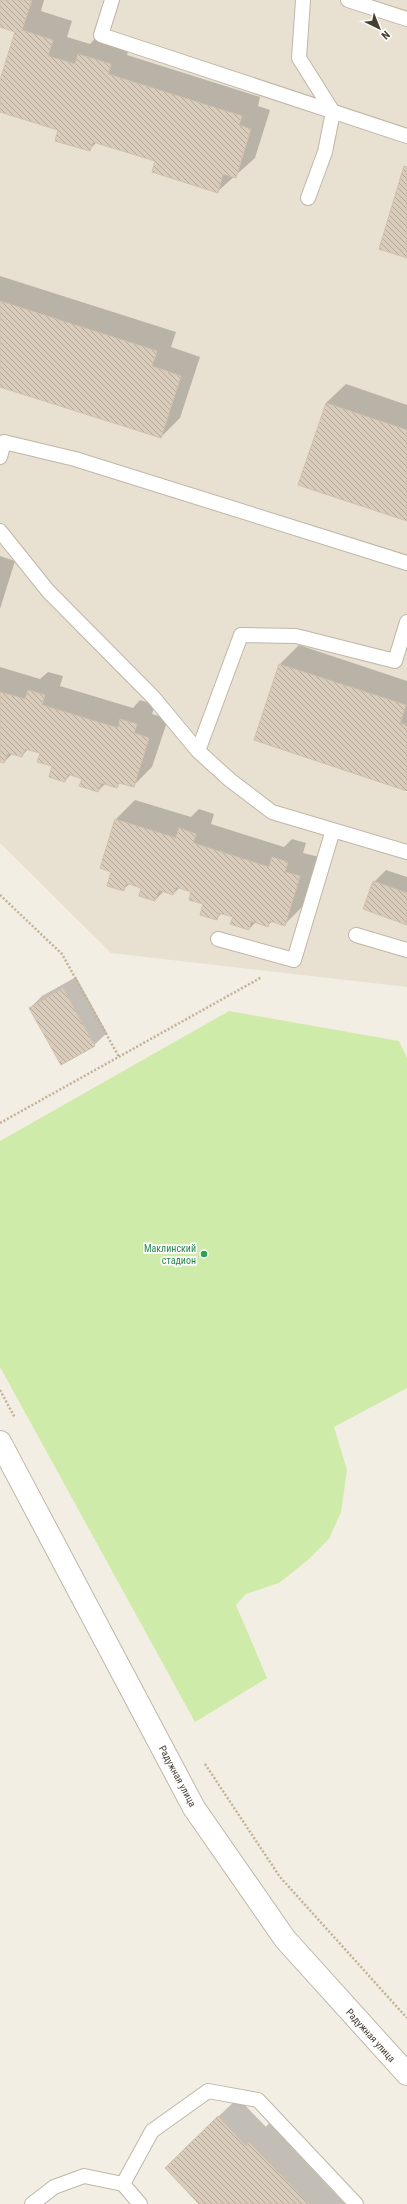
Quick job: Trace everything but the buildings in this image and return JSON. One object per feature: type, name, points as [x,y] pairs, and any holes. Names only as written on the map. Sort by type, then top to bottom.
[{"type":"street","name":"Радужная улица","points":[[3,1454],[194,1808],[284,1939],[407,2074]]},
{"type":"lane","points":[[112,0],[101,35],[407,136]]},
{"type":"lane","points":[[303,0],[299,58],[334,112],[325,152],[308,198]]},
{"type":"lane","points":[[348,0],[407,19]]},
{"type":"lane","points":[[0,457],[4,442],[74,459],[407,563]]},
{"type":"lane","points":[[0,531],[48,591],[153,697],[198,751],[230,780],[272,812],[407,852]]},
{"type":"lane","points":[[198,751],[241,635],[296,636],[395,660],[407,622]]},
{"type":"lane","points":[[218,939],[294,960],[333,830]]},
{"type":"lane","points":[[356,935],[407,950]]},
{"type":"lane","points":[[123,2184],[152,2131],[208,2090],[258,2100],[356,2204]]},
{"type":"lane","points":[[32,2204],[54,2187],[84,2176],[123,2184],[140,2204]]},
{"type":"path","points":[[0,895],[62,954],[119,1057]]},
{"type":"path","points":[[0,1123],[294,960]]},
{"type":"path","points":[[0,1390],[18,1422]]},
{"type":"path","points":[[202,1760],[280,1877],[407,2018]]},
{"type":"shaded area","points":[[0,0],[407,0],[407,987],[111,953],[0,843]]},
{"type":"green space","name":"Маклинский стадион","points":[[229,1011],[399,1041],[407,1058],[407,1388],[334,1427],[347,1470],[341,1512],[329,1539],[308,1560],[279,1583],[246,1594],[236,1605],[267,1678],[195,1722],[0,1367],[0,1141]]},
{"type":"place","name":"Маклинский стадион","points":[[204,1254]]}]
